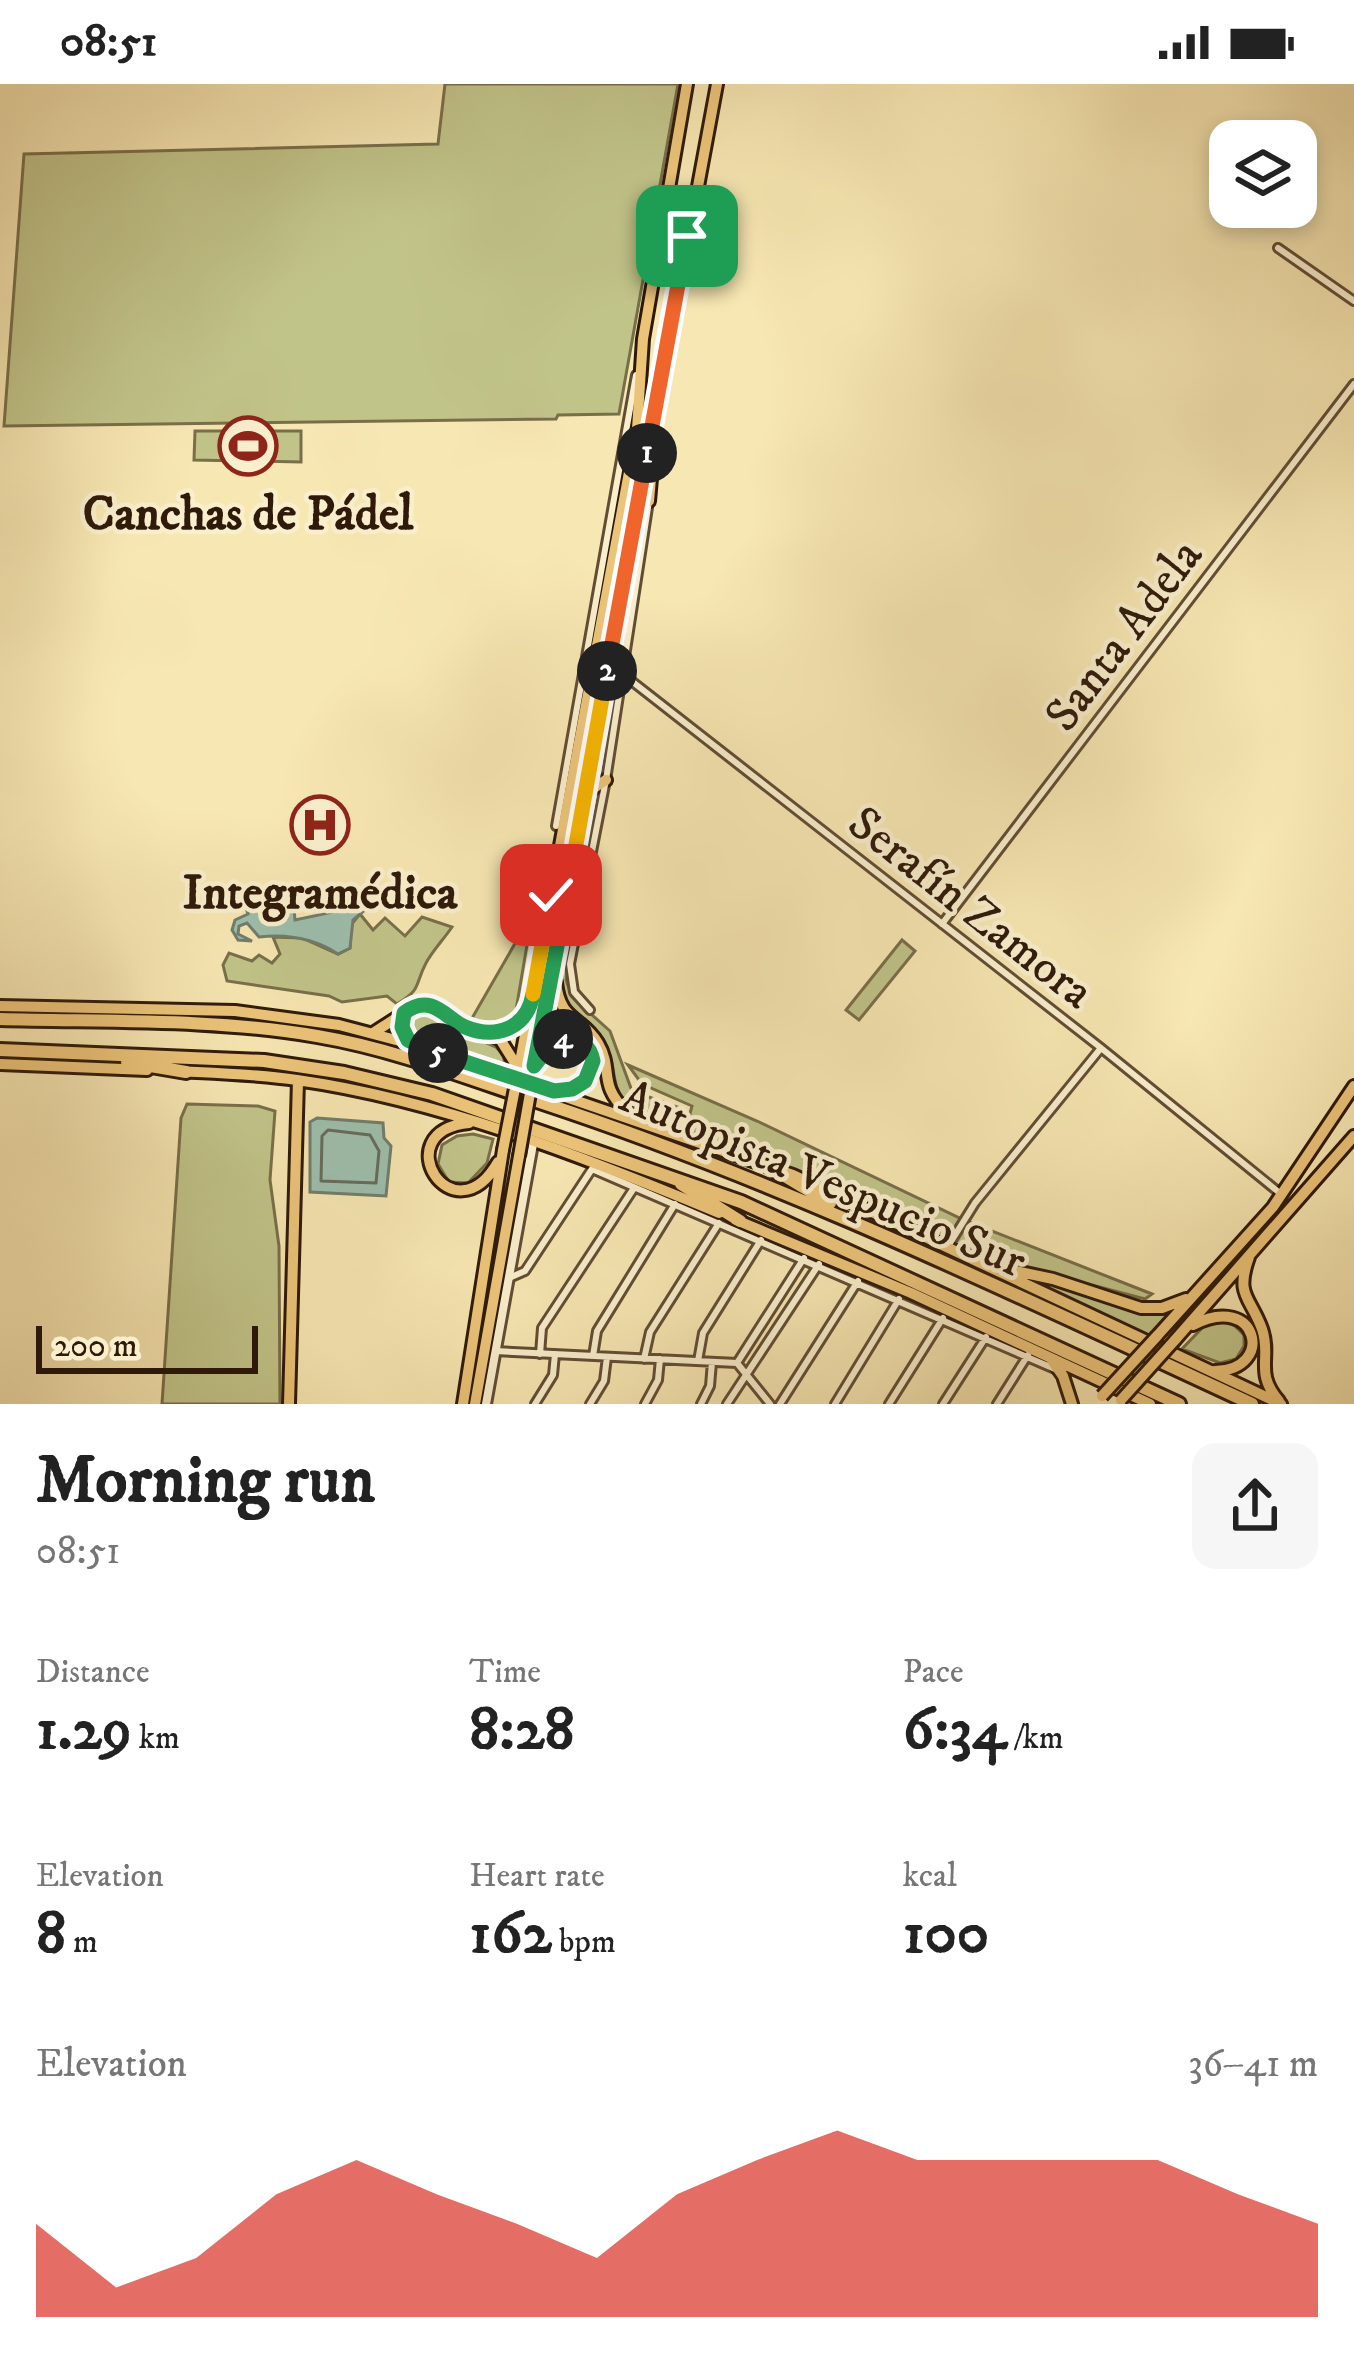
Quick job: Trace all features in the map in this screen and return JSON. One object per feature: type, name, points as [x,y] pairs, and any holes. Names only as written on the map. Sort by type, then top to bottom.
[{"type":"highway","name":"Autopista Vespucio Sur","points":[[0,1019],[265,1029],[357,1044],[652,1140],[872,1229],[1252,1404]]},
{"type":"highway","name":"Autopista Vespucio Sur","points":[[0,1051],[237,1058],[344,1073],[447,1098],[758,1210],[1180,1404]]},
{"type":"highway","points":[[43,1052],[186,1072]]},
{"type":"highway","points":[[770,1168],[872,1229]]},
{"type":"highway","points":[[659,1171],[740,1222]]},
{"type":"main road","points":[[463,1404],[503,1151],[637,429],[644,339],[687,84]]},
{"type":"main road","points":[[475,1404],[717,84]]},
{"type":"main road","points":[[649,500],[653,421]]},
{"type":"main road","points":[[586,793],[606,780]]},
{"type":"main road","points":[[551,895],[556,826]]},
{"type":"main road","points":[[554,962],[560,1004],[598,1043],[610,1093],[634,1118]]},
{"type":"main road","points":[[0,1006],[236,1011],[374,1033],[411,1044],[634,1118],[856,1202],[1282,1404]]},
{"type":"main road","points":[[374,1033],[416,1006],[430,1006],[460,1024],[490,1033],[508,1048],[518,1072]]},
{"type":"main road","points":[[490,1033],[509,1029],[530,1012]]},
{"type":"main road","points":[[404,1013],[404,1032],[411,1044]]},
{"type":"main road","points":[[534,1071],[557,1040],[571,1038],[588,1048],[593,1061],[589,1077],[577,1087],[554,1091]]},
{"type":"main road","points":[[0,1064],[298,1080],[389,1098],[572,1157],[740,1222],[864,1273],[1150,1404]]},
{"type":"main road","points":[[289,1404],[298,1080]]},
{"type":"main road","points":[[1099,1400],[1282,1194],[1354,1086]]},
{"type":"main road","points":[[472,1123],[446,1128],[433,1141],[429,1164],[437,1180],[456,1190],[474,1188],[489,1176],[503,1151]]},
{"type":"main road","points":[[1119,1402],[1354,1136]]},
{"type":"main road","points":[[572,1157],[592,1169]]},
{"type":"main road","points":[[1253,1249],[1243,1291],[1263,1332],[1266,1381],[1282,1404]]},
{"type":"main road","points":[[976,1262],[1053,1279],[1146,1309],[1168,1307],[1199,1292]]},
{"type":"main road","points":[[1185,1329],[1223,1314],[1238,1318],[1249,1329],[1252,1348],[1244,1362],[1229,1370],[1209,1370]]},
{"type":"main road","points":[[1050,1358],[1063,1376],[1068,1404]]},
{"type":"street","points":[[1278,248],[1354,301]]},
{"type":"street","points":[[556,826],[644,339]]},
{"type":"street","name":"Santa Adela","points":[[942,924],[1354,384]]},
{"type":"street","points":[[590,1010],[574,992],[570,964],[606,780],[649,500]]},
{"type":"street","name":"Serafín Zamora","points":[[620,672],[1282,1194]]},
{"type":"street","points":[[947,1248],[975,1203],[1101,1048]]},
{"type":"street","points":[[486,1404],[533,1144]]},
{"type":"street","points":[[509,1278],[525,1271],[592,1169],[1028,1355],[1063,1376]]},
{"type":"street","points":[[540,1354],[542,1328],[634,1188]]},
{"type":"street","points":[[592,1356],[597,1331],[675,1204]]},
{"type":"street","points":[[644,1359],[650,1332],[719,1223]]},
{"type":"street","points":[[698,1361],[703,1333],[761,1240]]},
{"type":"street","points":[[737,1363],[805,1258]]},
{"type":"street","points":[[727,1404],[818,1264]]},
{"type":"street","points":[[780,1404],[858,1281]]},
{"type":"street","points":[[835,1404],[899,1299]]},
{"type":"street","points":[[889,1404],[943,1318]]},
{"type":"street","points":[[943,1404],[986,1337]]},
{"type":"street","points":[[495,1352],[737,1363],[770,1404]]},
{"type":"street","points":[[535,1404],[553,1375],[555,1354]]},
{"type":"street","points":[[997,1404],[1028,1355]]},
{"type":"street","points":[[590,1404],[604,1381],[608,1357]]},
{"type":"street","points":[[645,1404],[658,1380],[660,1360]]},
{"type":"street","points":[[701,1404],[710,1386],[712,1362]]},
{"type":"green space","points":[[445,84],[678,84],[619,414],[558,415],[556,419],[4,426],[24,154],[438,144]]},
{"type":"green space","name":"Canchas de Pádel","points":[[195,431],[301,431],[301,462],[194,460]]},
{"type":"green space","points":[[360,914],[373,930],[385,918],[405,936],[422,917],[452,927],[429,958],[414,990],[397,1004],[387,996],[342,1002],[227,981],[223,965],[229,953],[252,961],[259,955],[272,963],[280,954],[273,937],[302,938],[338,954],[350,948],[350,926]]},
{"type":"green space","points":[[571,930],[566,980],[572,997],[610,1031],[632,1091],[677,1107],[674,1122],[626,1104],[605,1043],[570,1009],[562,976]]},
{"type":"green space","points":[[521,933],[528,939],[515,1016],[493,1029],[471,1020]]},
{"type":"green space","points":[[902,940],[915,951],[859,1020],[846,1010]]},
{"type":"green space","points":[[427,1011],[496,1047],[504,1056],[504,1067],[417,1039],[409,1021]]},
{"type":"green space","points":[[628,1065],[964,1220],[1152,1294],[1145,1299],[986,1257],[686,1129],[692,1106],[642,1084]]},
{"type":"green space","points":[[187,1104],[258,1106],[275,1111],[270,1180],[279,1246],[280,1404],[162,1404],[181,1118]]},
{"type":"green space","points":[[473,1134],[493,1139],[487,1163],[468,1183],[449,1182],[438,1164],[442,1145]]},
{"type":"green space","points":[[1047,1283],[1134,1309],[1172,1310],[1148,1336],[1048,1288]]},
{"type":"green space","points":[[1223,1321],[1244,1335],[1236,1359],[1220,1363],[1182,1349],[1206,1324]]},
{"type":"water","points":[[253,894],[258,897],[255,904],[266,911],[270,904],[275,914],[287,918],[294,908],[295,920],[338,911],[334,901],[340,898],[345,907],[365,894],[373,903],[353,920],[350,948],[338,954],[300,939],[259,937],[247,923],[239,926],[238,934],[252,941],[238,940],[232,930],[235,920],[248,914],[241,903]]},
{"type":"water","points":[[317,1118],[383,1123],[384,1138],[391,1146],[386,1196],[310,1192],[310,1122]]},
{"type":"place","name":"Canchas de Pádel","points":[[248,446]]},
{"type":"place","name":"Integramédica","points":[[320,825]]},
{"type":"route","points":[[551,895],[530,1012],[509,1029],[490,1033],[460,1024],[435,1007],[416,1006],[402,1018],[411,1044],[554,1091],[577,1087],[591,1073],[591,1052],[571,1038],[553,1043],[534,1066],[687,236]]}]
